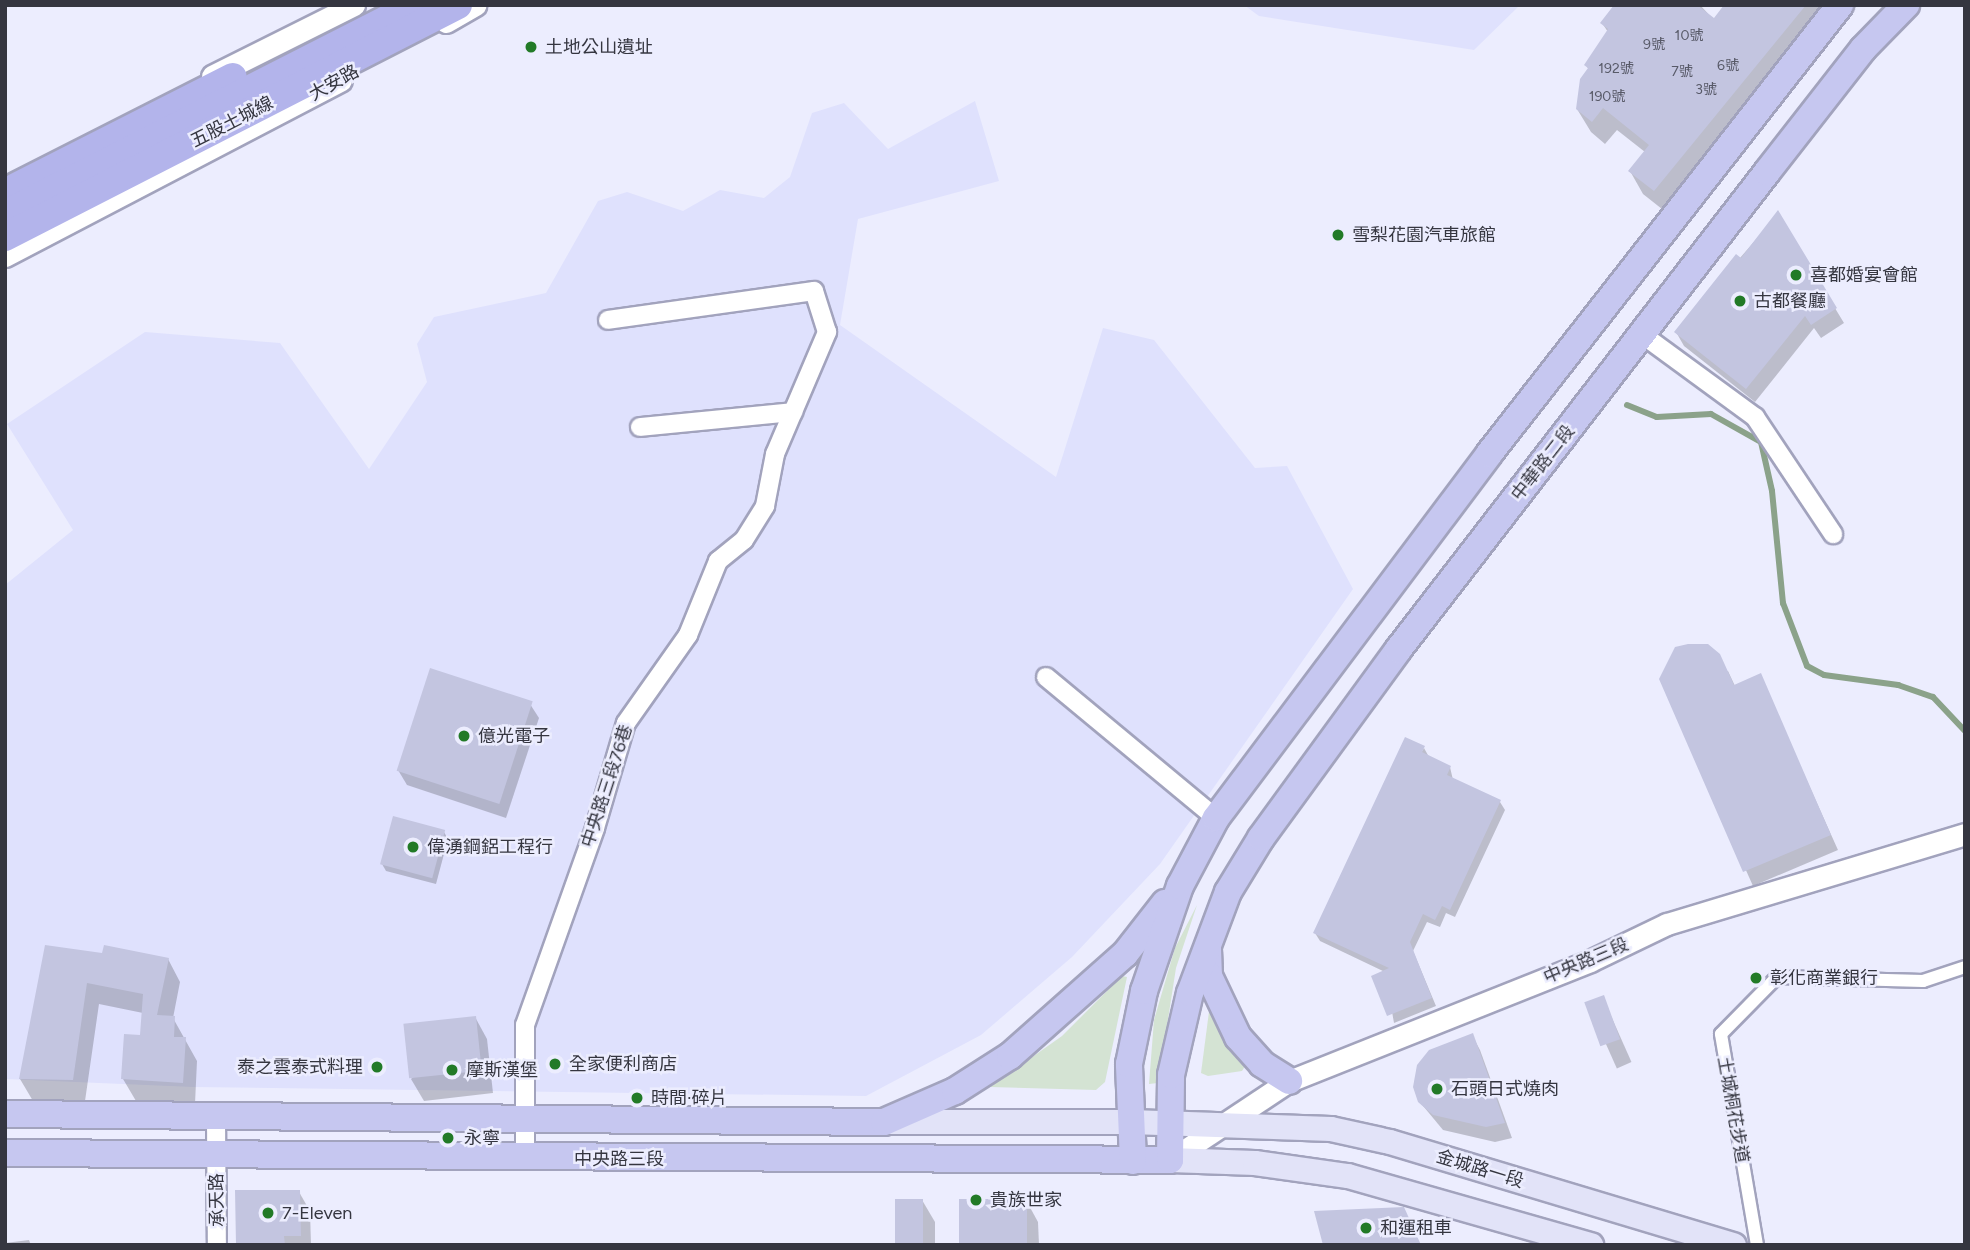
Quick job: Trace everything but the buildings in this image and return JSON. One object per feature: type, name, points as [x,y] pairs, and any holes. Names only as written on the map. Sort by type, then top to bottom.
[{"type":"highway","points":[[5,192],[232,77],[403,5]]},
{"type":"highway","points":[[5,214],[415,5]]},
{"type":"highway","name":"五股土城線","points":[[5,237],[458,5]]},
{"type":"main road","points":[[1133,1161],[1129,1072],[1135,1028],[1180,886],[1216,818],[1489,454],[1840,5]]},
{"type":"main road","name":"中華路二段","points":[[1170,1160],[1169,1124],[1179,1034],[1208,941],[1228,891],[1261,838],[1398,650],[1863,49],[1906,5]]},
{"type":"main road","points":[[884,1122],[955,1091],[1010,1056],[1125,954],[1180,886]]},
{"type":"main road","points":[[1208,941],[1209,976],[1238,1037],[1262,1064],[1289,1081]]},
{"type":"main road","points":[[5,1114],[1221,1124]]},
{"type":"main road","name":"金城路一段","points":[[1221,1124],[1360,1134],[1734,1245]]},
{"type":"main road","name":"中央路三段","points":[[5,1153],[1170,1160]]},
{"type":"main road","points":[[1170,1160],[1255,1163],[1348,1176],[1591,1245]]},
{"type":"street","points":[[5,178],[354,5]]},
{"type":"street","name":"大安路","points":[[5,256],[222,146],[476,5]]},
{"type":"street","name":"中央路三段76巷","points":[[525,1158],[525,1025],[595,828],[626,723],[688,635],[718,561],[744,540],[765,506],[775,454],[827,332],[814,291],[608,320]]},
{"type":"street","points":[[1643,335],[1755,417],[1833,534]]},
{"type":"street","points":[[640,427],[793,412]]},
{"type":"street","points":[[1046,677],[1216,818]]},
{"type":"street","name":"中央路三段","points":[[1170,1160],[1289,1081],[1590,961],[1667,924],[1965,834]]},
{"type":"street","name":"土城桐花步道","points":[[1757,1245],[1721,1034],[1777,978],[1923,981],[1965,967]]},
{"type":"street","name":"承天路","points":[[216,1117],[217,1245]]},
{"type":"shaded area","points":[[1244,5],[1520,5],[1474,50],[1259,16]]},
{"type":"shaded area","points":[[975,101],[999,181],[858,219],[840,325],[1056,477],[1103,328],[1154,340],[1255,468],[1287,466],[1353,589],[1160,864],[1072,957],[981,1035],[866,1096],[193,1087],[5,1079],[5,585],[73,530],[7,424],[145,332],[280,343],[369,469],[427,382],[417,344],[434,317],[546,293],[598,201],[627,192],[683,211],[720,190],[764,198],[790,177],[812,113],[844,103],[888,149]]},
{"type":"green space","points":[[1197,905],[1176,968],[1158,1083],[1149,1084],[1154,1020],[1175,948]]},
{"type":"green space","points":[[1122,976],[1127,977],[1105,1082],[1096,1090],[990,1087],[1062,1036]]},
{"type":"green space","points":[[1210,1004],[1247,1063],[1242,1071],[1208,1076],[1201,1073]]},
{"type":"waterway","points":[[1627,405],[1657,417],[1711,414],[1761,442],[1772,491],[1783,603],[1807,666],[1824,675],[1898,685],[1933,697],[1965,731]]},
{"type":"place","name":"土地公山遺址","points":[[531,47]]},
{"type":"place","name":"雪梨花園汽車旅館","points":[[1338,235]]},
{"type":"place","name":"喜都婚宴會館","points":[[1796,275]]},
{"type":"place","name":"古都餐廳","points":[[1740,301]]},
{"type":"place","name":"億光電子","points":[[464,736]]},
{"type":"place","name":"偉湧鋼鋁工程行","points":[[413,847]]},
{"type":"place","name":"彰化商業銀行","points":[[1756,978]]},
{"type":"place","name":"全家便利商店","points":[[555,1064]]},
{"type":"place","name":"泰之雲泰式料理","points":[[377,1067]]},
{"type":"place","name":"摩斯漢堡","points":[[452,1070]]},
{"type":"place","name":"石頭日式燒肉","points":[[1437,1089]]},
{"type":"place","name":"時間·碎片","points":[[637,1098]]},
{"type":"place","name":"永寧","points":[[448,1138]]},
{"type":"place","name":"貴族世家","points":[[976,1200]]},
{"type":"place","name":"7-Eleven","points":[[268,1213]]},
{"type":"place","name":"和運租車","points":[[1366,1228]]}]
